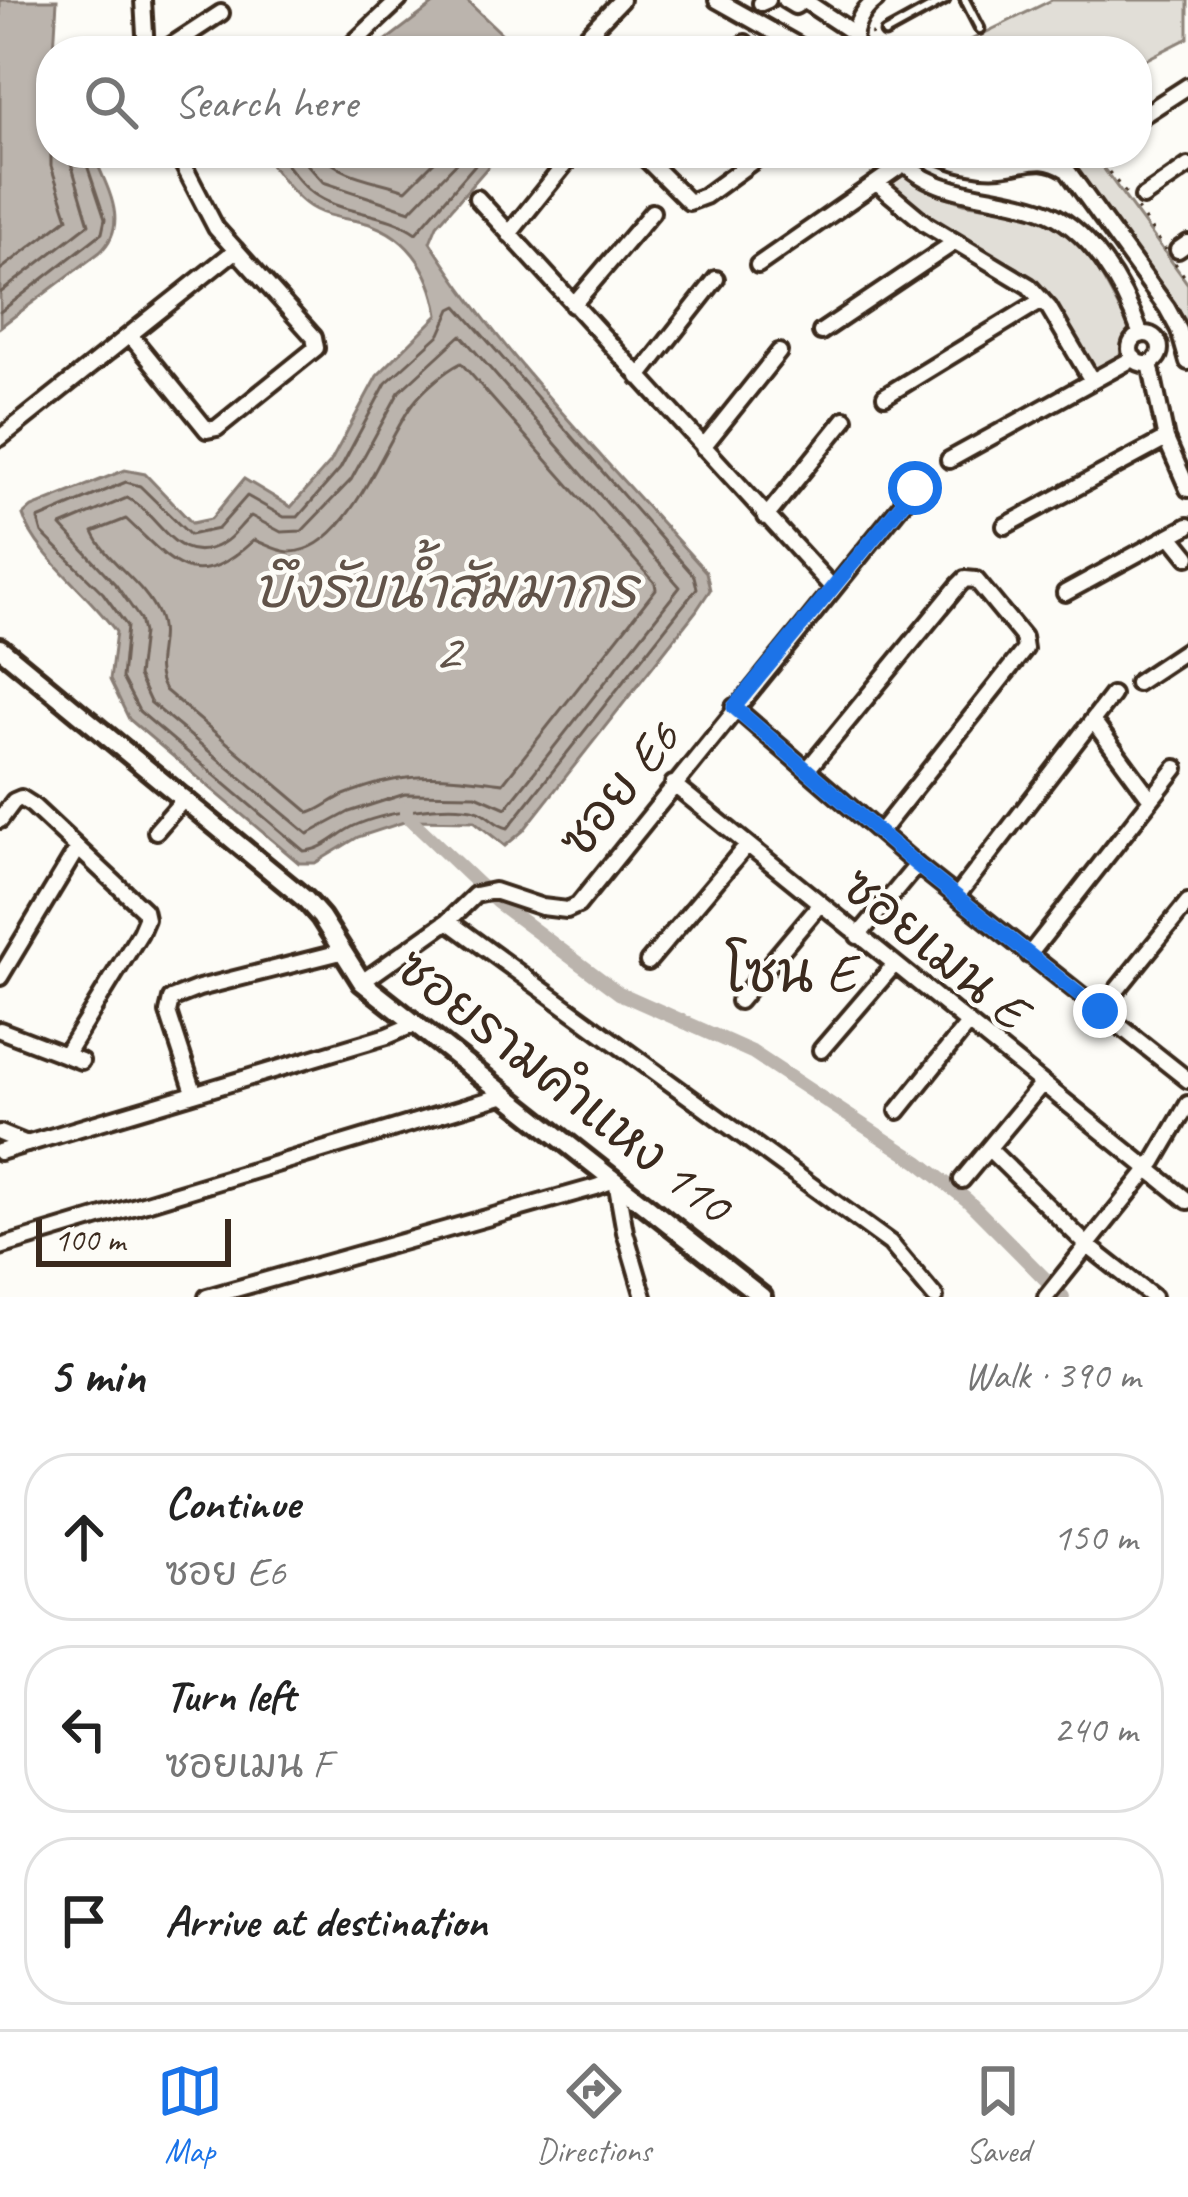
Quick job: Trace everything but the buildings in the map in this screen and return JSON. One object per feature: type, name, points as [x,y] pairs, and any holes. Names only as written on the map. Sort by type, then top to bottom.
[{"type":"street","points":[[143,0],[145,36]]},
{"type":"street","points":[[361,36],[399,0]]},
{"type":"street","points":[[586,36],[621,0]]},
{"type":"street","points":[[717,0],[781,36]]},
{"type":"street","points":[[785,0],[795,6],[805,0],[856,35],[877,0]]},
{"type":"street","points":[[186,36],[221,13]]},
{"type":"street","points":[[1152,109],[1188,86]]},
{"type":"street","points":[[1143,196],[1188,166]]},
{"type":"street","points":[[130,335],[207,430],[217,428],[316,348],[314,337],[216,228],[185,168]]},
{"type":"street","points":[[509,234],[562,168]]},
{"type":"street","points":[[655,168],[689,202],[743,168]]},
{"type":"street","points":[[758,265],[878,184],[891,168]]},
{"type":"street","points":[[912,168],[934,184],[1040,209],[1063,221],[1087,242],[1112,275],[1141,335]]},
{"type":"street","points":[[1062,168],[1166,308],[1179,330],[1188,362]]},
{"type":"street","points":[[878,184],[926,224],[1007,270],[1042,300],[1091,379]]},
{"type":"street","points":[[477,198],[832,587]]},
{"type":"street","points":[[573,305],[652,212]]},
{"type":"street","points":[[820,332],[955,242]]},
{"type":"street","points":[[0,438],[236,250]]},
{"type":"street","points":[[639,377],[716,279]]},
{"type":"street","points":[[885,396],[1042,300]]},
{"type":"street","points":[[1134,358],[1131,345],[1141,335],[1151,335],[1160,347],[1150,363]]},
{"type":"street","points":[[703,447],[779,352]]},
{"type":"street","points":[[949,460],[1134,358],[1150,363]]},
{"type":"street","points":[[1150,363],[1166,439],[1188,489]]},
{"type":"street","points":[[766,517],[845,418]]},
{"type":"street","points":[[1005,526],[1166,439]]},
{"type":"street","name":"ซอย E6","points":[[448,921],[476,895],[494,891],[542,907],[567,910],[578,905],[915,488]]},
{"type":"street","points":[[1065,592],[1188,526]]},
{"type":"street","points":[[1171,536],[1188,557]]},
{"type":"street","points":[[807,770],[965,579],[976,580],[1023,637],[1022,657],[880,832]]},
{"type":"street","points":[[1137,683],[1188,649]]},
{"type":"street","name":"ซอยรามคำแหง 110","points":[[4,659],[306,900],[362,982],[761,1297]]},
{"type":"street","points":[[957,896],[1112,694]]},
{"type":"street","points":[[734,707],[917,865],[1188,1080]]},
{"type":"street","points":[[1094,722],[1150,798]]},
{"type":"street","points":[[1029,955],[1176,768]]},
{"type":"street","name":"ซอยเมน E","points":[[673,784],[1188,1201]]},
{"type":"street","points":[[0,820],[21,799],[144,910],[146,919],[73,1058],[0,1030]]},
{"type":"street","points":[[156,831],[184,799]]},
{"type":"street","points":[[648,962],[748,845]]},
{"type":"street","points":[[0,976],[76,849]]},
{"type":"street","points":[[858,936],[917,865]]},
{"type":"street","points":[[1100,1011],[1188,902]]},
{"type":"street","points":[[739,1000],[820,904]]},
{"type":"street","points":[[362,982],[448,921],[890,1243],[927,1295]]},
{"type":"street","points":[[194,1092],[169,1012],[171,999],[341,952]]},
{"type":"street","points":[[821,1051],[894,965]]},
{"type":"street","points":[[0,1152],[415,1024]]},
{"type":"street","points":[[898,1111],[968,1025]]},
{"type":"street","points":[[962,1180],[1041,1085]]},
{"type":"street","points":[[0,1247],[505,1094]]},
{"type":"street","points":[[1046,1297],[1148,1170],[1188,1104]]},
{"type":"street","points":[[0,1133],[27,1144]]},
{"type":"street","points":[[988,1148],[1088,1246],[1153,1297]]},
{"type":"street","points":[[207,1297],[614,1179],[644,1297]]},
{"type":"lane","points":[[885,33],[945,0]]},
{"type":"lane","points":[[965,0],[980,29]]},
{"type":"path","points":[[1105,168],[1188,281]]},
{"type":"shaded area","points":[[1052,0],[1188,0],[1188,38],[1152,56],[1152,36],[979,36]]},
{"type":"shaded area","points":[[1074,168],[1104,169],[1188,284],[1188,324]]},
{"type":"shaded area","points":[[904,175],[964,203],[1035,214],[1069,234],[1100,274],[1132,333],[1122,360],[1093,372],[1063,316],[1018,268],[955,234],[889,185]]},
{"type":"water","points":[[0,0],[57,0],[55,36],[36,36],[36,168],[99,168],[113,204],[114,229],[100,252],[0,327]]},
{"type":"water","points":[[439,0],[466,0],[504,36],[392,36]]},
{"type":"water","name":"บึงรับน้ำสัมมากร 2","points":[[273,168],[487,168],[437,225],[430,242],[526,371],[706,572],[710,590],[696,611],[523,831],[505,846],[474,821],[410,820],[358,837],[315,863],[299,863],[129,719],[110,680],[116,632],[39,545],[23,515],[32,507],[125,470],[145,474],[192,523],[211,519],[244,479],[291,507],[330,463],[377,376],[438,315],[429,282],[403,243],[375,226],[311,207]]},
{"type":"waterway","points":[[406,808],[406,815],[497,902],[619,993],[752,1052],[919,1162],[967,1200],[1063,1297]]},
{"type":"district","name":"โซน E","points":[[790,973]]},
{"type":"route","points":[[915,488],[734,707],[917,865],[1100,1011]]}]
